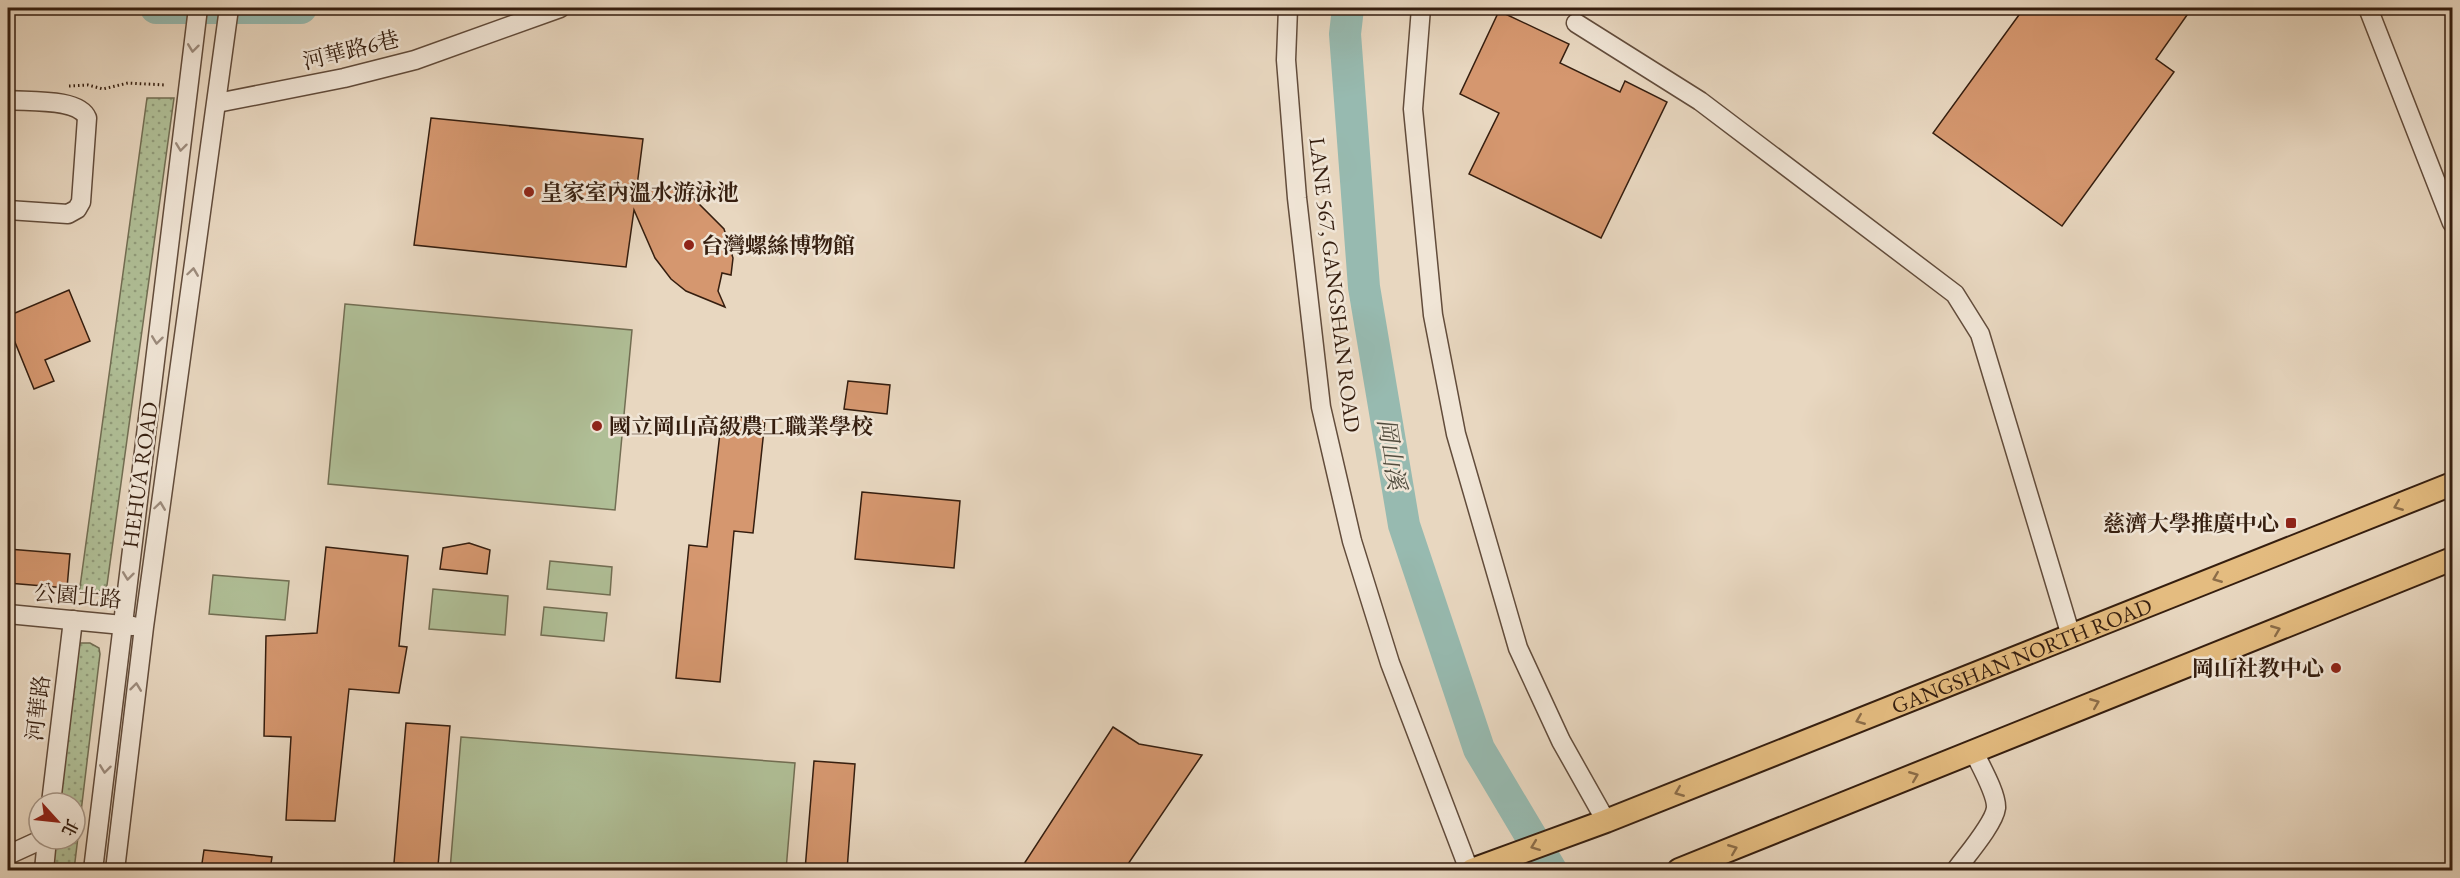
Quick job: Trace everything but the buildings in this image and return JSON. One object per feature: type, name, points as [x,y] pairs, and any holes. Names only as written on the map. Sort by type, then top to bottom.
[{"type":"main road","name":"GANGSHAN NORTH ROAD","points":[[1474,869],[1597,824],[2452,484]]},
{"type":"main road","points":[[1679,870],[2452,559]]},
{"type":"street","name":"HEHUA ROAD","points":[[93,870],[198,8]]},
{"type":"street","name":"HEHUA ROAD","points":[[115,870],[144,627],[229,8]]},
{"type":"street","name":"河華路6巷","points":[[218,95],[344,78],[415,60],[560,8]]},
{"type":"street","name":"LANE 567, GANGSHAN ROAD","points":[[1288,8],[1286,60],[1297,198],[1321,407],[1352,541],[1390,663],[1474,869]]},
{"type":"street","points":[[1421,8],[1413,109],[1434,315],[1456,434],[1518,648],[1597,824]]},
{"type":"street","points":[[2368,8],[2452,223]]},
{"type":"street","points":[[1576,23],[1700,101],[1955,294],[1980,334],[2071,636]]},
{"type":"street","points":[[8,100],[75,105],[84,111],[87,118],[81,202],[77,209],[68,214],[8,210]]},
{"type":"street","name":"公園北路","points":[[8,614],[144,627]]},
{"type":"street","name":"河華路","points":[[52,791],[73,620]]},
{"type":"street","points":[[1956,870],[1992,818],[1996,808],[1995,798],[1974,752]]},
{"type":"street","points":[[8,855],[27,847]]},
{"type":"street","points":[[44,870],[45,851]]},
{"type":"path","points":[[65,86],[88,85],[103,89],[128,83],[165,85]]},
{"type":"green space","points":[[147,98],[174,98],[107,585],[101,596],[79,594]]},
{"type":"green space","points":[[345,304],[632,330],[615,510],[328,484]]},
{"type":"green space","points":[[550,561],[612,567],[610,595],[547,589]]},
{"type":"green space","points":[[213,575],[289,581],[285,620],[209,614]]},
{"type":"green space","points":[[433,589],[508,596],[505,635],[429,629]]},
{"type":"green space","points":[[544,607],[607,613],[604,641],[541,635]]},
{"type":"green space","points":[[73,643],[90,643],[99,648],[100,654],[84,791],[56,791]]},
{"type":"green space","points":[[461,737],[795,763],[786,870],[450,870]]},
{"type":"green space","points":[[50,851],[76,851],[74,870],[48,870]]},
{"type":"waterway","points":[[156,8],[301,8]]},
{"type":"waterway","name":"岡山溪","points":[[1348,8],[1345,34],[1364,287],[1404,525],[1479,749],[1551,870]]},
{"type":"place","name":"皇家室內溫水游泳池","points":[[529,192]]},
{"type":"place","name":"台灣螺絲博物館","points":[[689,245]]},
{"type":"place","name":"國立岡山高級農工職業學校","points":[[597,426]]},
{"type":"place","name":"慈濟大學推廣中心","points":[[2291,523]]},
{"type":"place","name":"岡山社教中心","points":[[2336,668]]}]
